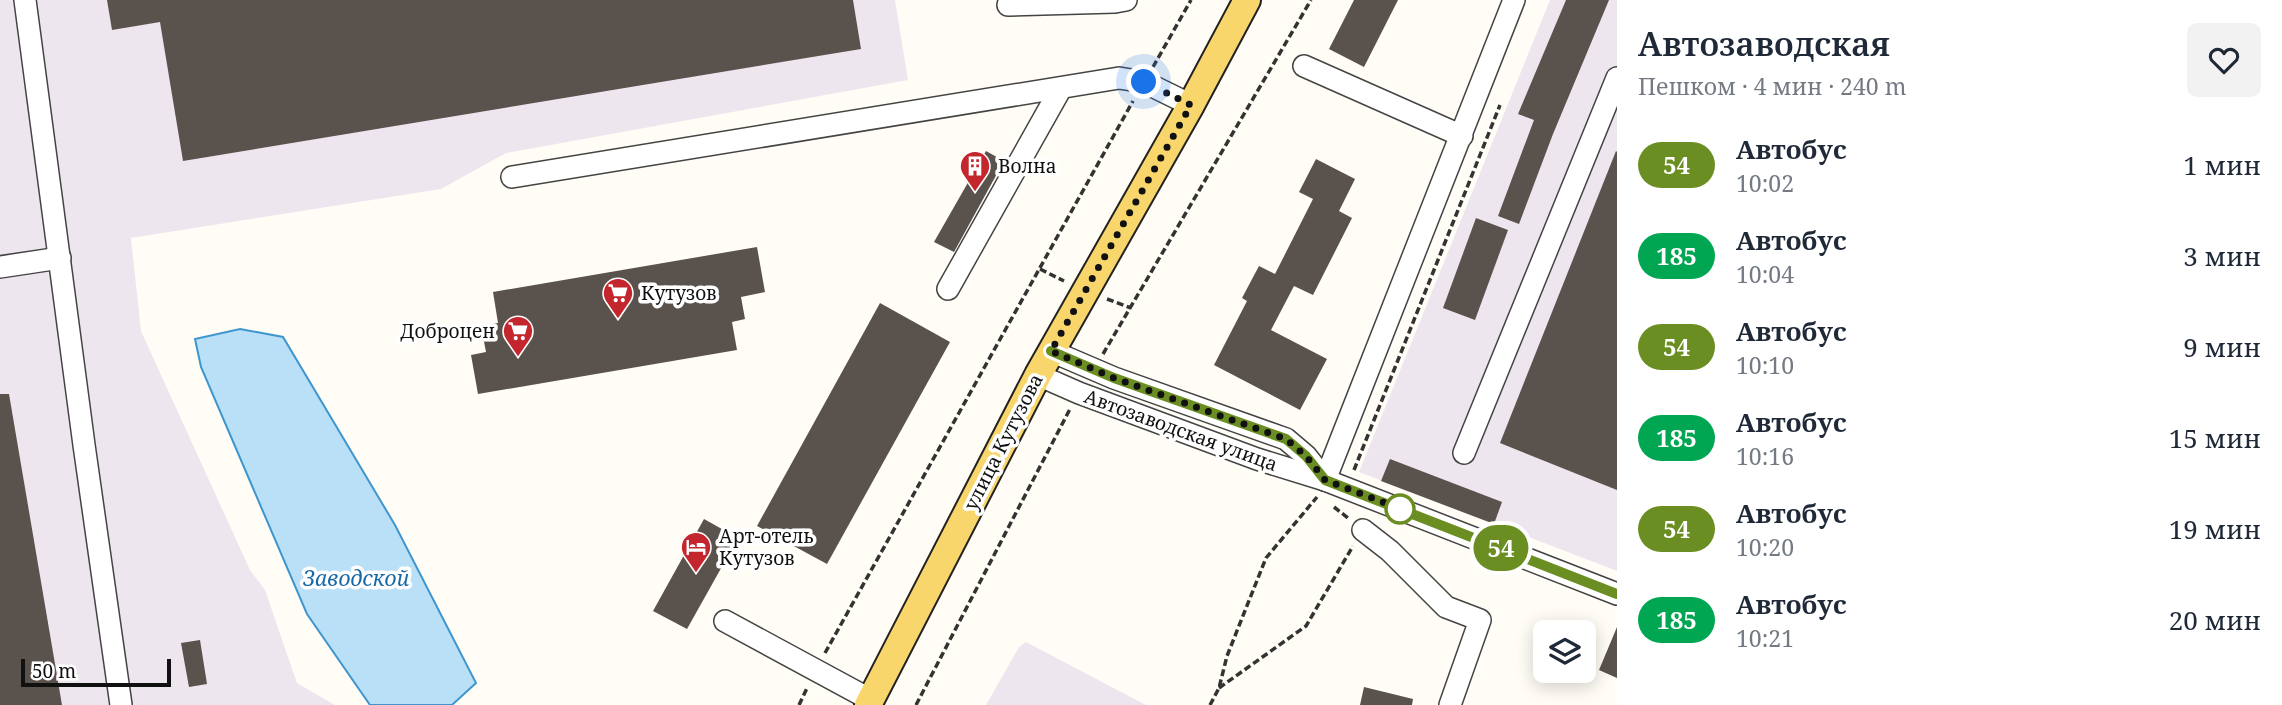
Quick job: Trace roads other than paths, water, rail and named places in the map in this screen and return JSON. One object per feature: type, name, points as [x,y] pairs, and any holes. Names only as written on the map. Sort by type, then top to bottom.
[{"type":"main road","name":"улица Кутузова","points":[[869,703],[1038,375],[1191,105],[1247,0]]},
{"type":"street","points":[[25,0],[121,705]]},
{"type":"street","points":[[1008,5],[1126,0]]},
{"type":"street","points":[[1322,488],[1514,0]]},
{"type":"street","points":[[1304,66],[1462,136]]},
{"type":"street","points":[[512,177],[1119,78],[1144,82],[1191,105]]},
{"type":"street","points":[[1464,453],[1617,78]]},
{"type":"street","points":[[948,289],[1061,88]]},
{"type":"street","points":[[0,267],[60,258]]},
{"type":"street","name":"Автозаводская улица","points":[[1051,351],[1093,370],[1286,439],[1306,456],[1322,488]]},
{"type":"street","name":"Автозаводская улица","points":[[1038,375],[1079,393],[1257,459],[1322,488],[1617,594]]},
{"type":"street","points":[[1363,530],[1390,551],[1446,607],[1480,620],[1450,705]]},
{"type":"street","points":[[725,621],[817,669],[869,703]]},
{"type":"water","name":"Заводской","points":[[240,329],[283,337],[395,525],[476,683],[452,705],[370,705],[307,614],[201,367],[195,339]]},
{"type":"place","name":"Волна","points":[[975,193]]},
{"type":"place","name":"Кутузов","points":[[618,320]]},
{"type":"place","name":"Доброцен","points":[[518,358]]},
{"type":"place","name":"Арт-отель Кутузов","points":[[696,574]]}]
